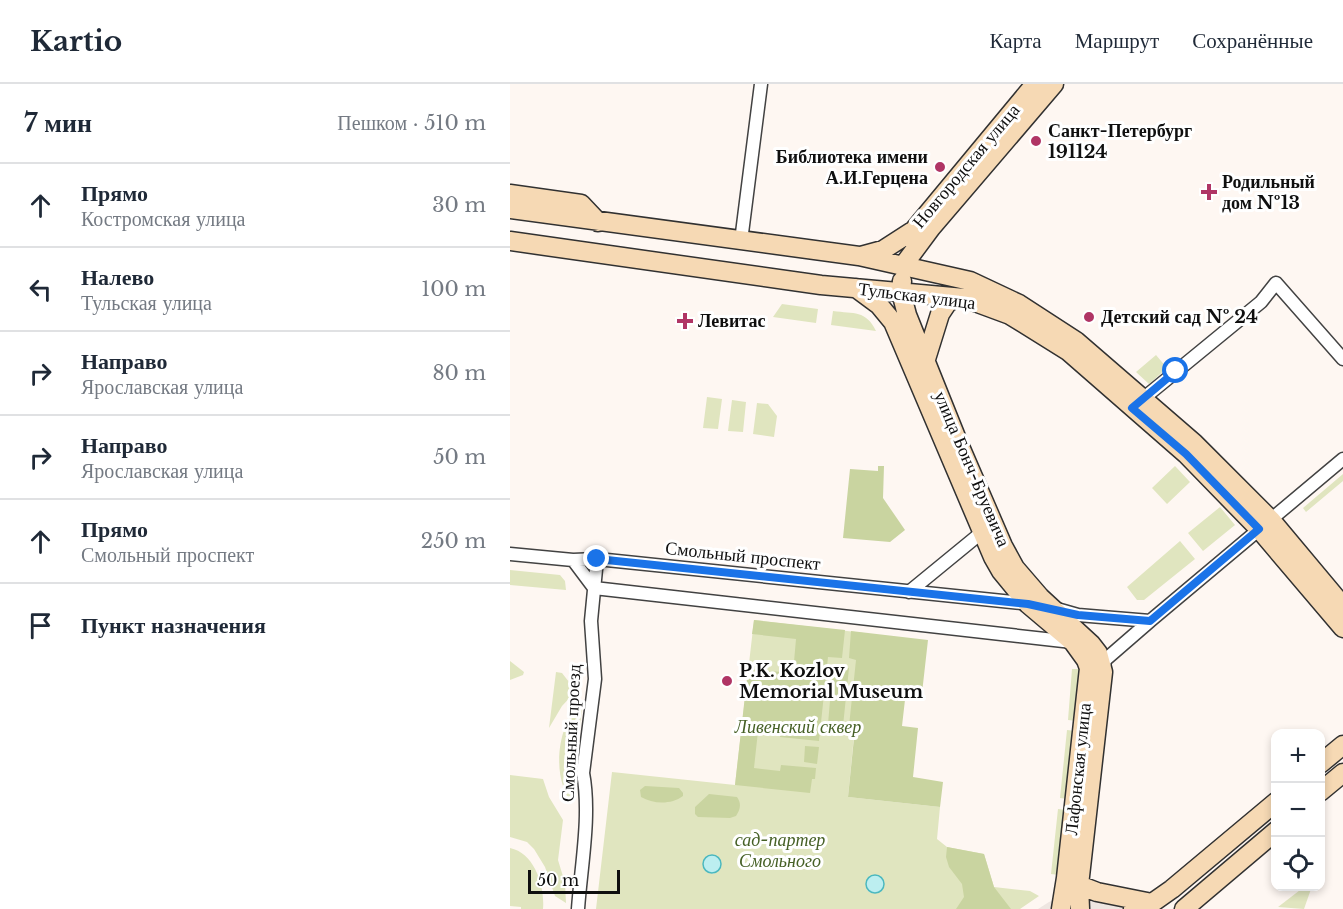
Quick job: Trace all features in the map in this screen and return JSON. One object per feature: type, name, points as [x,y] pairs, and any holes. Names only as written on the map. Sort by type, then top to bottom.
[{"type":"street","points":[[741,241],[761,84]]},
{"type":"street","name":"Новгородская улица","points":[[859,256],[883,250],[914,230],[1035,84]]},
{"type":"street","name":"Новгородская улица","points":[[902,267],[931,228],[1054,84]]},
{"type":"street","points":[[510,194],[581,204],[591,221],[580,251]]},
{"type":"street","name":"Тульская улица","points":[[510,209],[859,256],[970,281],[1023,306],[1076,341],[1186,454],[1265,525],[1343,606]]},
{"type":"street","name":"Тульская улица","points":[[510,241],[775,279],[964,298],[993,308],[1041,333],[1138,403]]},
{"type":"street","name":"улица Бонч-Бруевича","points":[[902,267],[901,292],[907,315],[1003,546],[1015,568],[1082,643]]},
{"type":"street","points":[[1138,403],[1260,302],[1276,283],[1343,359]]},
{"type":"street","name":"улица Бонч-Бруевича","points":[[856,288],[879,305],[893,322],[981,533],[1001,571],[1028,604],[1082,643]]},
{"type":"street","points":[[926,359],[940,314],[948,302],[958,298]]},
{"type":"street","points":[[1103,672],[1106,660],[1343,459]]},
{"type":"street","name":"Тульская улица","points":[[1265,525],[1343,628]]},
{"type":"street","points":[[909,592],[981,533]]},
{"type":"street","name":"Смольный проспект","points":[[510,554],[573,560],[597,559],[1028,604],[1078,615],[1150,621]]},
{"type":"street","name":"Смольный проезд","points":[[578,909],[585,818],[586,787],[583,773],[595,679],[591,621],[597,559]]},
{"type":"street","points":[[573,560],[594,588],[1082,643]]},
{"type":"street","name":"Лафонская улица","points":[[1080,909],[1079,885],[1103,672],[1098,653],[1082,643]]},
{"type":"street","name":"Лафонская улица","points":[[1061,905],[1089,668],[1082,643]]},
{"type":"street","points":[[1325,760],[1343,745]]},
{"type":"street","points":[[1325,788],[1343,773]]},
{"type":"street","points":[[1133,909],[1152,903],[1172,889],[1271,805]]},
{"type":"street","points":[[1186,907],[1271,834]]},
{"type":"street","points":[[1079,885],[1097,892],[1152,903]]},
{"type":"green space","points":[[782,304],[818,309],[816,323],[773,317]]},
{"type":"green space","points":[[833,311],[864,316],[876,331],[831,325]]},
{"type":"green space","points":[[1156,355],[1167,368],[1149,384],[1136,372]]},
{"type":"green space","points":[[707,397],[722,399],[718,429],[703,428]]},
{"type":"green space","points":[[732,400],[746,402],[743,432],[728,431]]},
{"type":"green space","points":[[757,403],[768,404],[777,416],[774,437],[753,434]]},
{"type":"green space","points":[[878,466],[884,466],[883,498],[905,530],[890,542],[843,538],[850,469],[878,471]]},
{"type":"green space","points":[[1175,466],[1190,482],[1167,504],[1152,488]]},
{"type":"green space","points":[[1343,474],[1343,481],[1306,512],[1303,508]]},
{"type":"green space","points":[[1220,507],[1235,525],[1203,551],[1188,533]]},
{"type":"green space","points":[[1180,541],[1195,559],[1144,600],[1137,600],[1127,587]]},
{"type":"green space","points":[[510,570],[560,575],[565,581],[566,590],[510,585]]},
{"type":"green space","name":"сад-партер Смольного","points":[[754,620],[864,633],[848,797],[940,807],[937,839],[947,847],[984,854],[994,887],[1030,891],[1039,896],[1020,909],[596,909],[612,772],[735,785]],"holes":[[[705,857],[721,861],[721,866],[713,874],[704,869]],[[866,880],[884,881],[883,889],[871,893],[867,890]]]},
{"type":"green space","name":"Ливенский сквер","points":[[754,620],[845,630],[842,658],[828,657],[819,741],[780,737],[781,723],[759,722],[754,768],[780,771],[781,765],[816,768],[810,793],[735,785],[748,669],[793,673],[796,639],[752,634]]},
{"type":"green space","points":[[851,631],[928,640],[922,693],[906,691],[902,726],[918,728],[913,777],[943,782],[940,807],[848,797],[855,728],[849,726],[856,660],[849,658]]},
{"type":"green space","points":[[510,661],[524,672],[523,675],[510,680]]},
{"type":"green space","points":[[833,666],[849,668],[843,726],[828,724]]},
{"type":"green space","points":[[1072,669],[1080,669],[1077,721],[1068,720]]},
{"type":"green space","points":[[556,672],[562,673],[576,691],[562,706],[549,728]]},
{"type":"green space","points":[[583,700],[571,803],[560,775],[561,740],[569,718]]},
{"type":"green space","points":[[1067,730],[1076,731],[1068,799],[1060,798]]},
{"type":"green space","points":[[805,746],[819,747],[817,764],[804,762]]},
{"type":"green space","points":[[510,775],[543,779],[549,797],[563,820],[558,860],[565,883],[566,903],[555,896],[545,867],[534,849],[527,842],[510,837]]},
{"type":"green space","points":[[645,786],[679,788],[683,796],[662,803],[651,801],[641,797],[640,790]]},
{"type":"green space","points":[[709,794],[737,797],[740,807],[736,816],[730,818],[698,817],[695,814],[695,807]]},
{"type":"green space","points":[[1058,809],[1067,810],[1059,875],[1051,874]]},
{"type":"green space","points":[[947,847],[984,854],[994,887],[1011,909],[956,909],[964,897],[962,884],[949,867],[946,857]]},
{"type":"green space","points":[[510,848],[526,857],[537,872],[542,891],[543,909],[521,909],[521,907],[510,906]]},
{"type":"green space","points":[[1299,891],[1310,891],[1304,909],[1278,907]]},
{"type":"shaded area","points":[[1093,886],[1147,909],[1038,909],[1049,902]]},
{"type":"water","points":[[708,855],[716,855],[721,860],[719,871],[708,873],[703,868],[703,860]]},
{"type":"water","points":[[871,875],[879,875],[884,880],[882,891],[871,893],[866,888],[866,880]]},
{"type":"place","name":"Санкт-Петербург 191124","points":[[1036,141]]},
{"type":"place","name":"Библиотека имени А.И.Герцена","points":[[940,167]]},
{"type":"place","name":"Родильный дом №13","points":[[1209,192]]},
{"type":"place","name":"Детский сад № 24","points":[[1089,317]]},
{"type":"place","name":"Левитас","points":[[685,321]]},
{"type":"place","name":"P.K. Kozlov Memorial Museum","points":[[727,681]]},
{"type":"route","points":[[597,559],[1028,604],[1078,615],[1150,621],[1259,529],[1186,454],[1132,408],[1176,371]]}]
